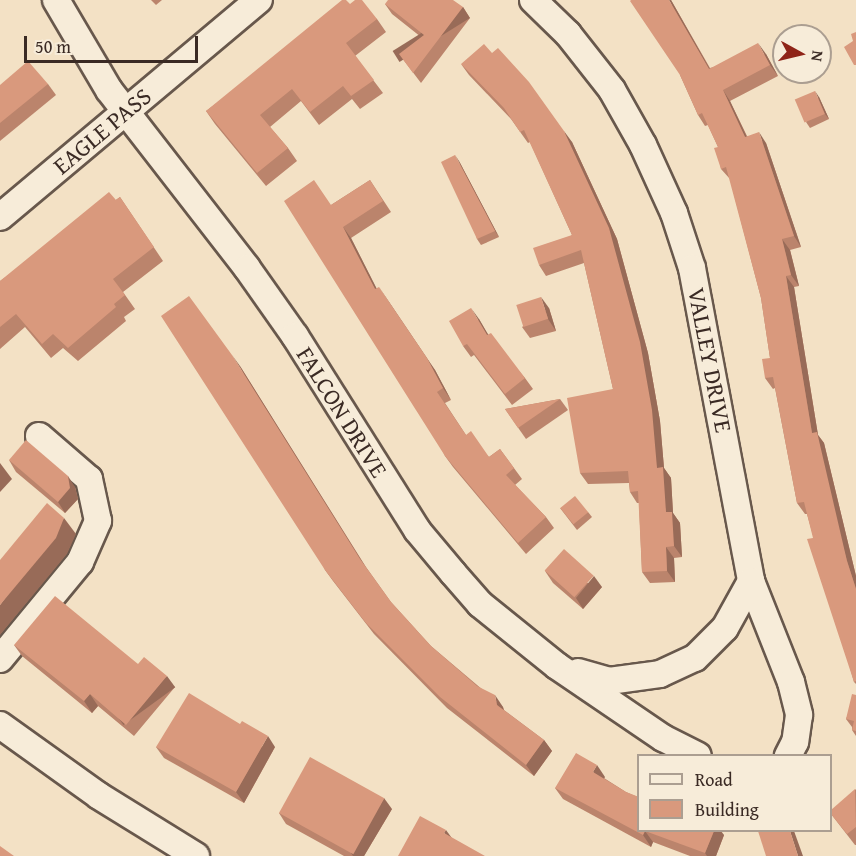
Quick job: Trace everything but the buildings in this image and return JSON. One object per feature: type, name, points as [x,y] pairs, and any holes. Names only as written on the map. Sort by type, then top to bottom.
[{"type":"street","name":"FALCON DRIVE","points":[[56,0],[126,112],[295,336],[417,530],[480,604],[557,666],[663,738],[694,754]]},
{"type":"street","name":"EAGLE PASS","points":[[0,217],[260,0]]},
{"type":"street","name":"VALLEY DRIVE","points":[[533,0],[568,34],[612,90],[644,145],[674,213],[699,299],[752,581],[791,682],[799,715],[795,742],[789,754]]},
{"type":"street","points":[[0,659],[80,562],[98,521],[88,479],[39,436]]},
{"type":"street","points":[[557,666],[609,681],[660,674],[695,658],[725,628],[752,581]]},
{"type":"street","points":[[0,725],[99,796],[196,856]]}]
